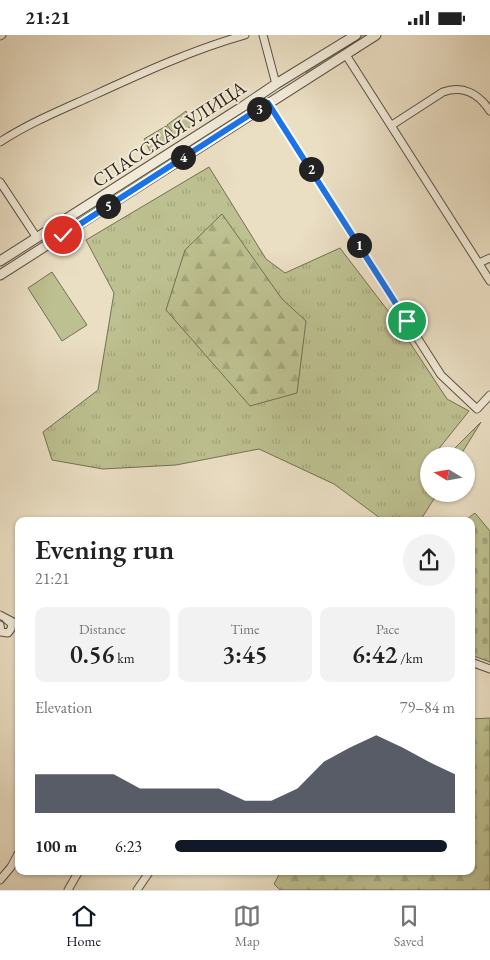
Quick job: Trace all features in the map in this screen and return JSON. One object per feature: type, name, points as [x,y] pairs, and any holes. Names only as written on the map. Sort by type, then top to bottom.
[{"type":"street","points":[[0,142],[21,128],[117,85],[216,43],[245,35]]},
{"type":"street","points":[[263,35],[276,84]]},
{"type":"street","name":"СПАССКАЯ УЛИЦА","points":[[0,261],[276,84],[356,35]]},
{"type":"street","name":"СПАССКАЯ УЛИЦА","points":[[0,275],[376,35]]},
{"type":"street","points":[[346,55],[490,281]]},
{"type":"street","points":[[392,125],[442,92],[449,90],[461,89],[473,93],[483,101],[490,111]]},
{"type":"street","points":[[268,103],[441,375],[477,409],[490,395]]},
{"type":"street","points":[[0,182],[37,238]]},
{"type":"street","points":[[480,263],[490,257]]},
{"type":"street","points":[[3,617],[15,623]]},
{"type":"street","points":[[3,617],[12,624],[8,633],[1,632],[0,626],[3,617]]},
{"type":"street","points":[[475,663],[490,669]]},
{"type":"street","points":[[0,881],[15,860]]},
{"type":"street","points":[[68,890],[77,875]]},
{"type":"street","points":[[137,890],[147,875]]},
{"type":"green space","points":[[363,35],[370,35],[308,75],[306,72]]},
{"type":"green space","points":[[261,100],[263,104],[63,231],[61,228]]},
{"type":"green space","points":[[186,111],[193,125],[175,136],[167,125]]},
{"type":"green space","points":[[166,126],[173,137],[150,151],[144,139]]},
{"type":"green space","points":[[209,167],[266,259],[285,273],[340,248],[395,320],[447,399],[469,411],[440,447],[420,447],[420,503],[431,503],[423,517],[379,517],[334,484],[259,449],[176,465],[103,469],[52,460],[43,432],[98,390],[114,293],[86,240]]},
{"type":"green space","points":[[222,214],[282,299],[306,321],[297,393],[250,406],[166,310],[185,250]]},
{"type":"green space","points":[[52,272],[87,325],[62,341],[28,288]]},
{"type":"green space","points":[[481,422],[466,447],[456,447]]},
{"type":"green space","points":[[475,513],[490,531],[490,662],[475,656],[475,517],[470,517]]},
{"type":"green space","points":[[490,718],[490,890],[280,890],[274,884],[279,875],[475,875],[475,719]]},
{"type":"route","points":[[63,235],[268,103],[407,321]]}]
